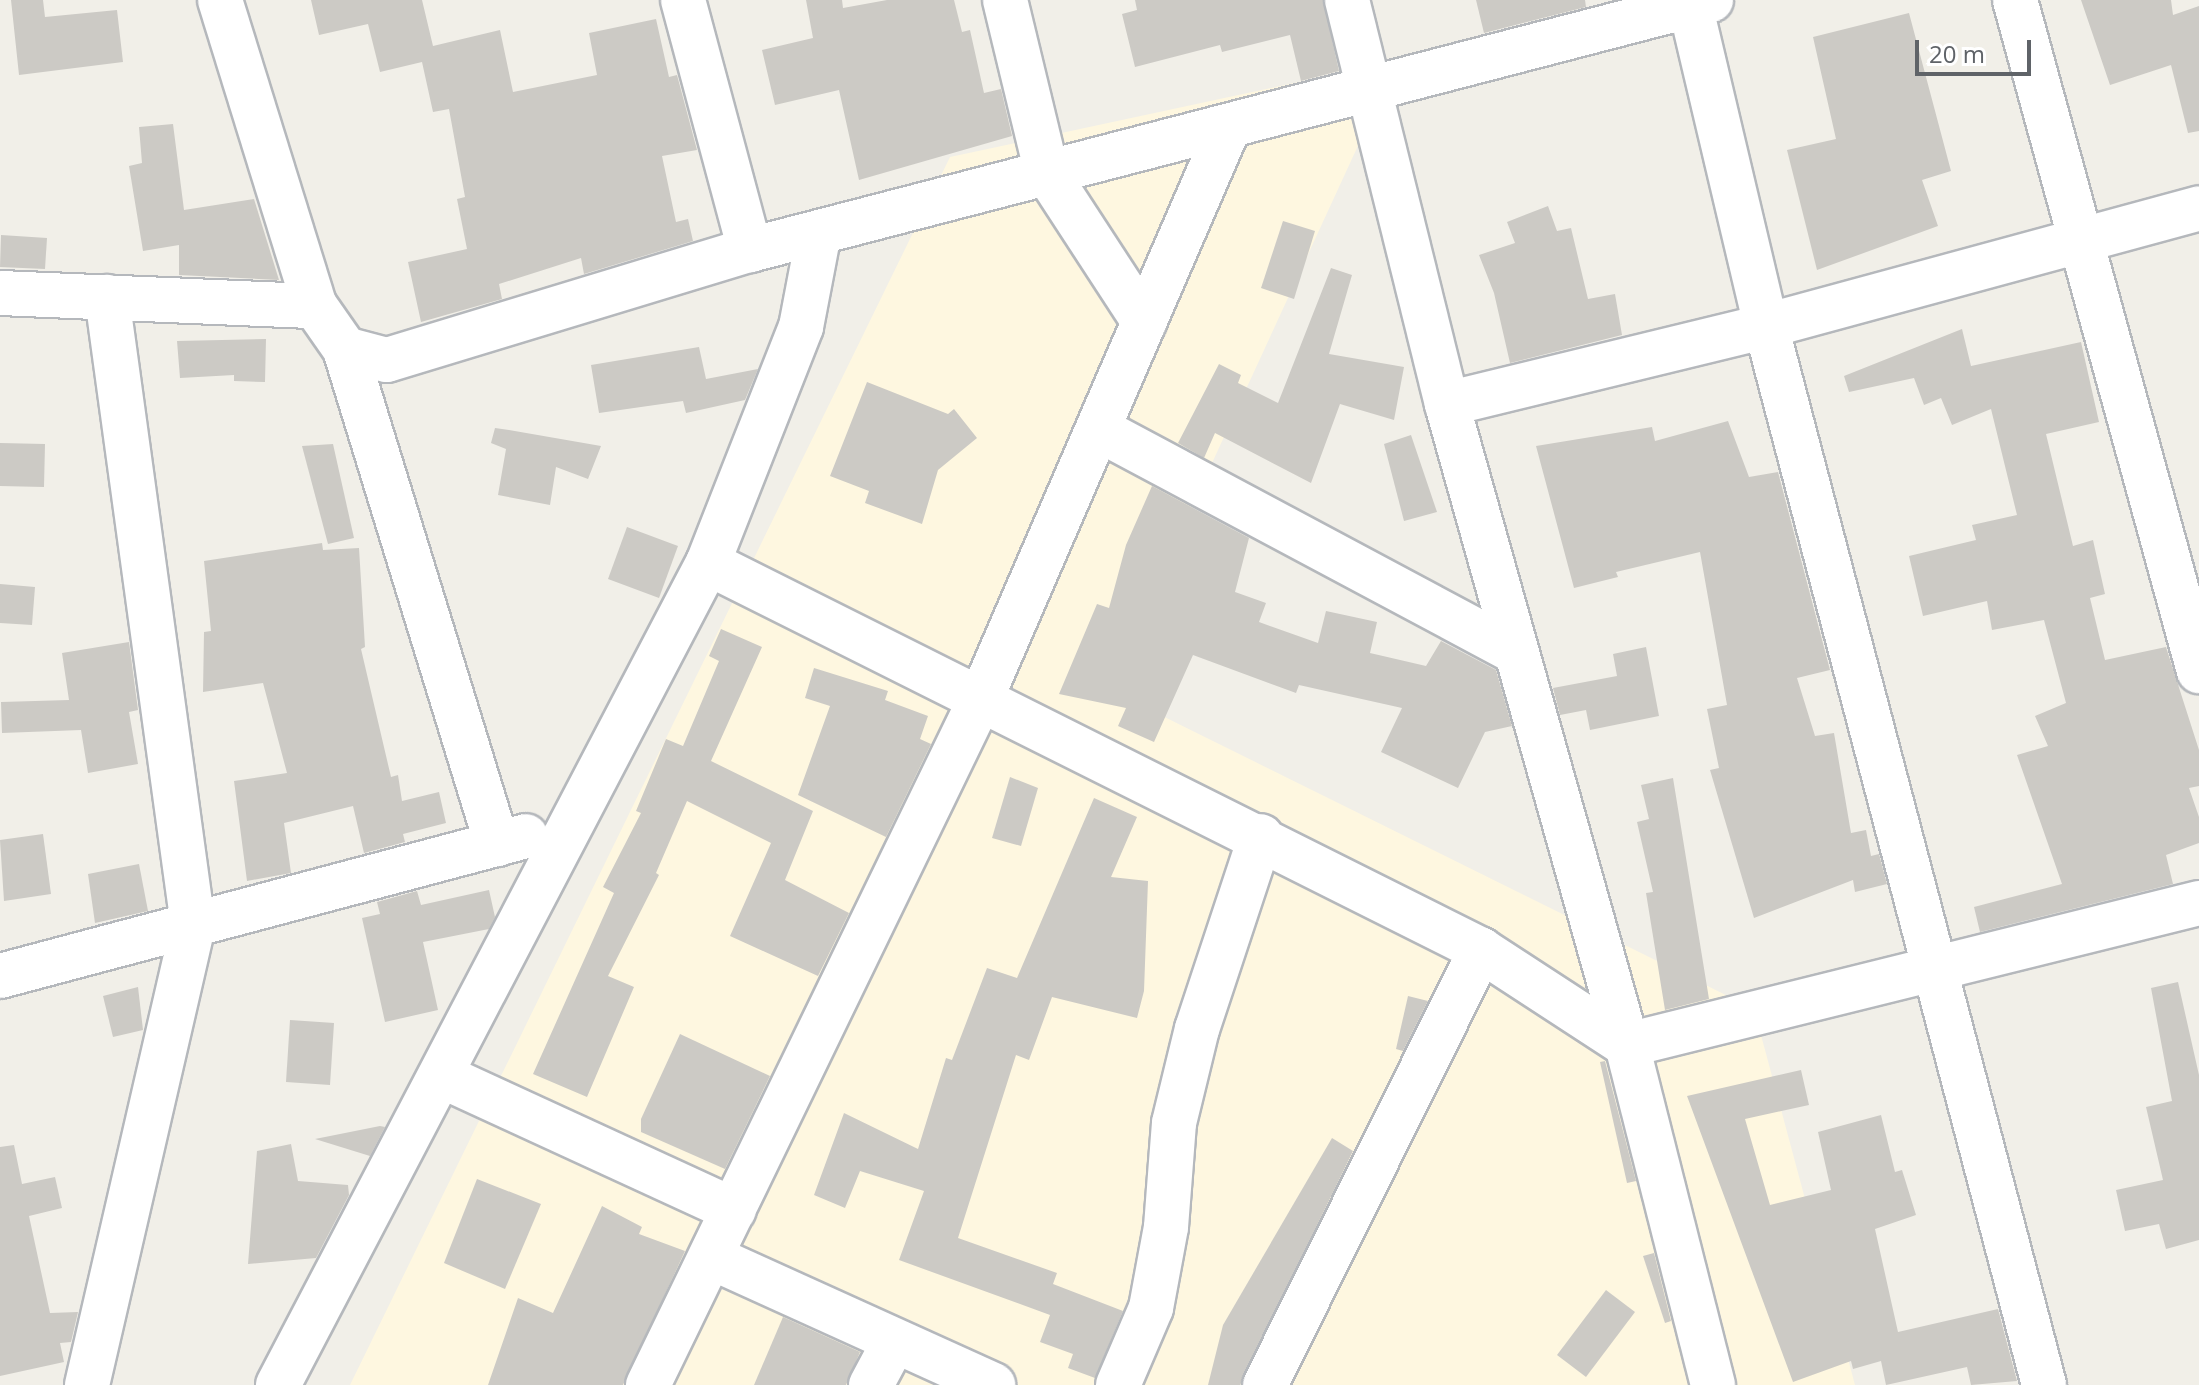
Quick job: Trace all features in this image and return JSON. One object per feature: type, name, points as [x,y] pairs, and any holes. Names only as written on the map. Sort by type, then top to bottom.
[{"type":"street","points":[[220,0],[315,306],[345,349],[497,844]]},
{"type":"street","points":[[683,0],[750,250]]},
{"type":"street","points":[[1005,0],[1047,173],[1144,322]]},
{"type":"street","points":[[1347,0],[1372,89],[1447,404],[1513,651],[1627,1045],[1713,1385]]},
{"type":"street","points":[[2015,0],[2199,671]]},
{"type":"street","points":[[345,349],[387,360],[750,250],[1697,2],[1766,326],[2044,1385]]},
{"type":"street","points":[[648,1385],[982,696],[1229,126]]},
{"type":"street","points":[[1447,404],[1766,326],[2199,208]]},
{"type":"street","points":[[278,1385],[442,1076],[567,826],[708,563],[801,327],[819,233]]},
{"type":"street","points":[[0,293],[315,306]]},
{"type":"street","points":[[87,1385],[193,925],[107,297]]},
{"type":"street","points":[[1098,429],[1513,651]]},
{"type":"street","points":[[708,563],[982,696],[1481,950],[1627,1045],[2199,903]]},
{"type":"street","points":[[0,976],[567,826]]},
{"type":"street","points":[[1118,1385],[1151,1308],[1166,1227],[1174,1123],[1197,1029],[1261,836]]},
{"type":"street","points":[[1265,1385],[1481,950]]},
{"type":"street","points":[[442,1076],[734,1210]]},
{"type":"street","points":[[711,1257],[993,1385]]},
{"type":"street","points":[[871,1385],[894,1342]]},
{"type":"shaded area","points":[[1397,61],[1108,689],[1754,1009],[1855,1385],[350,1385],[950,157]]},
{"type":"building","points":[[11,0],[43,0],[45,17],[117,10],[123,62],[19,75]]},
{"type":"building","points":[[311,0],[422,0],[433,46],[500,30],[513,92],[597,75],[589,33],[656,19],[669,77],[677,75],[697,150],[662,156],[676,222],[688,219],[693,241],[584,274],[581,258],[499,284],[502,299],[421,322],[408,262],[467,249],[457,199],[465,197],[449,109],[433,112],[422,62],[380,72],[368,24],[319,35]]},
{"type":"building","points":[[806,0],[842,0],[843,8],[887,0],[954,0],[962,32],[970,30],[984,93],[1001,89],[1012,136],[859,180],[839,90],[775,105],[762,50],[813,38]]},
{"type":"building","points":[[1135,0],[1323,0],[1339,71],[1301,81],[1290,35],[1222,52],[1220,45],[1135,67],[1122,14],[1137,10]]},
{"type":"building","points":[[1476,0],[1585,0],[1586,7],[1484,33]]},
{"type":"building","points":[[2081,0],[2171,0],[2173,15],[2199,6],[2199,131],[2188,133],[2171,65],[2110,85]]},
{"type":"building","points":[[1909,13],[1951,171],[1922,180],[1938,226],[1817,270],[1787,150],[1836,139],[1813,37]]},
{"type":"building","points":[[173,124],[184,210],[254,199],[279,280],[179,275],[179,245],[143,251],[129,166],[142,163],[139,127]]},
{"type":"building","points":[[1548,206],[1557,231],[1571,228],[1588,299],[1615,294],[1622,335],[1510,363],[1494,293],[1479,255],[1515,243],[1507,222]]},
{"type":"building","points":[[1283,221],[1315,231],[1294,299],[1261,288]]},
{"type":"building","points":[[1,235],[47,238],[45,269],[0,267]]},
{"type":"building","points":[[1331,268],[1352,275],[1329,354],[1404,367],[1394,420],[1340,404],[1311,483],[1215,433],[1204,458],[1178,443],[1219,364],[1241,375],[1238,383],[1278,403]]},
{"type":"building","points":[[1962,329],[1971,366],[2081,342],[2099,422],[2046,434],[2073,546],[2093,540],[2105,594],[2090,598],[2105,660],[2166,647],[2199,750],[2199,786],[2189,788],[2199,817],[2199,843],[2166,855],[2173,884],[1980,932],[1974,907],[2062,884],[2017,755],[2048,746],[2035,716],[2066,703],[2044,620],[1992,630],[1987,601],[1923,616],[1909,556],[1976,540],[1972,525],[2017,515],[1991,409],[1952,425],[1941,398],[1924,405],[1914,378],[1849,392],[1844,376]]},
{"type":"building","points":[[266,339],[265,382],[234,381],[234,375],[180,378],[177,341]]},
{"type":"building","points":[[699,347],[706,379],[758,369],[745,400],[686,413],[683,401],[599,413],[591,365]]},
{"type":"building","points":[[867,382],[948,414],[954,409],[977,438],[938,470],[922,524],[865,503],[869,491],[830,476]]},
{"type":"building","points":[[1728,421],[1749,477],[1778,472],[1830,670],[1797,678],[1815,736],[1834,733],[1851,833],[1866,830],[1871,856],[1879,854],[1887,884],[1855,892],[1853,880],[1754,918],[1710,770],[1719,768],[1707,709],[1727,705],[1700,552],[1616,572],[1618,577],[1574,588],[1536,446],[1652,427],[1655,441]]},
{"type":"building","points":[[495,428],[601,446],[588,479],[556,467],[550,505],[498,495],[506,449],[491,443]]},
{"type":"building","points":[[1411,435],[1437,512],[1404,521],[1384,444]]},
{"type":"building","points":[[0,443],[45,444],[44,487],[0,486]]},
{"type":"building","points":[[333,444],[354,538],[328,544],[302,446]]},
{"type":"building","points":[[1152,486],[1249,538],[1235,592],[1266,603],[1259,622],[1318,643],[1326,611],[1377,622],[1370,653],[1426,666],[1441,641],[1496,670],[1512,726],[1485,732],[1458,788],[1381,752],[1402,708],[1299,685],[1296,693],[1193,655],[1154,742],[1118,726],[1126,708],[1059,694],[1097,604],[1109,608],[1126,545]]},
{"type":"building","points":[[627,527],[678,546],[659,598],[608,579]]},
{"type":"building","points":[[322,543],[323,550],[359,548],[365,647],[361,649],[391,777],[398,775],[402,801],[439,792],[446,823],[403,834],[405,842],[364,853],[353,806],[284,823],[291,873],[247,881],[234,781],[287,773],[263,683],[203,692],[204,632],[211,631],[204,561]]},
{"type":"building","points":[[0,584],[35,587],[32,625],[0,623]]},
{"type":"building","points":[[721,629],[762,647],[711,761],[813,811],[785,880],[849,913],[818,976],[730,936],[771,843],[687,801],[656,873],[659,875],[608,976],[634,987],[587,1097],[533,1074],[614,893],[603,887],[641,813],[636,811],[666,739],[683,746],[719,661],[709,656]]},
{"type":"building","points":[[129,642],[138,710],[129,712],[138,764],[88,773],[81,730],[2,733],[1,702],[69,700],[62,653]]},
{"type":"building","points":[[1646,647],[1659,716],[1590,730],[1586,710],[1560,715],[1553,688],[1617,676],[1613,654]]},
{"type":"building","points":[[814,668],[888,691],[885,700],[928,716],[920,739],[931,744],[886,837],[798,795],[830,706],[805,698]]},
{"type":"building","points":[[1010,777],[1038,788],[1021,846],[992,838]]},
{"type":"building","points":[[1673,778],[1709,999],[1665,1010],[1646,893],[1653,892],[1637,822],[1649,819],[1641,785]]},
{"type":"building","points":[[1094,798],[1137,817],[1111,877],[1148,881],[1144,991],[1137,1018],[1052,997],[1029,1060],[1016,1055],[958,1238],[1057,1273],[1053,1284],[1123,1311],[1095,1378],[1068,1368],[1073,1354],[1040,1342],[1050,1315],[899,1260],[924,1191],[860,1171],[845,1208],[814,1195],[844,1113],[918,1149],[946,1058],[952,1060],[987,968],[1017,978]]},
{"type":"building","points":[[43,834],[51,894],[4,901],[0,840]]},
{"type":"building","points":[[139,864],[148,911],[95,923],[88,874]]},
{"type":"building","points":[[489,890],[495,917],[489,929],[423,942],[438,1010],[385,1022],[362,918],[380,914],[377,902],[417,891],[421,905]]},
{"type":"building","points":[[2178,982],[2199,1075],[2199,1240],[2166,1249],[2159,1224],[2125,1231],[2116,1190],[2163,1180],[2146,1107],[2172,1101],[2151,988]]},
{"type":"building","points":[[138,987],[143,1030],[113,1037],[103,996]]},
{"type":"building","points":[[1408,996],[1428,1001],[1403,1051],[1396,1049]]},
{"type":"building","points":[[290,1020],[334,1023],[330,1085],[286,1082]]},
{"type":"building","points":[[680,1034],[770,1076],[725,1169],[641,1132],[641,1119]]},
{"type":"building","points":[[1605,1061],[1636,1181],[1627,1183],[1600,1062]]},
{"type":"building","points":[[1801,1070],[1809,1105],[1745,1119],[1770,1205],[1831,1190],[1818,1132],[1881,1115],[1895,1172],[1902,1170],[1916,1215],[1875,1229],[1898,1332],[1998,1309],[2017,1381],[1971,1385],[1967,1367],[1886,1385],[1881,1361],[1853,1369],[1851,1361],[1793,1382],[1687,1096]]},
{"type":"building","points":[[385,1127],[370,1156],[315,1139]]},
{"type":"building","points":[[1332,1138],[1353,1151],[1240,1385],[1208,1385],[1223,1325]]},
{"type":"building","points":[[291,1144],[298,1181],[348,1185],[349,1195],[316,1258],[248,1264],[257,1151]]},
{"type":"building","points":[[14,1145],[22,1184],[55,1177],[62,1208],[29,1216],[50,1313],[78,1312],[71,1342],[60,1343],[64,1362],[0,1376],[0,1147]]},
{"type":"building","points":[[477,1179],[541,1204],[505,1289],[444,1263]]},
{"type":"building","points":[[602,1206],[642,1227],[639,1234],[685,1251],[623,1385],[488,1385],[518,1298],[553,1313]]},
{"type":"building","points":[[1654,1253],[1671,1321],[1665,1323],[1643,1256]]},
{"type":"building","points":[[1606,1290],[1635,1312],[1586,1377],[1557,1355]]},
{"type":"building","points":[[783,1317],[860,1352],[846,1385],[754,1385]]}]
